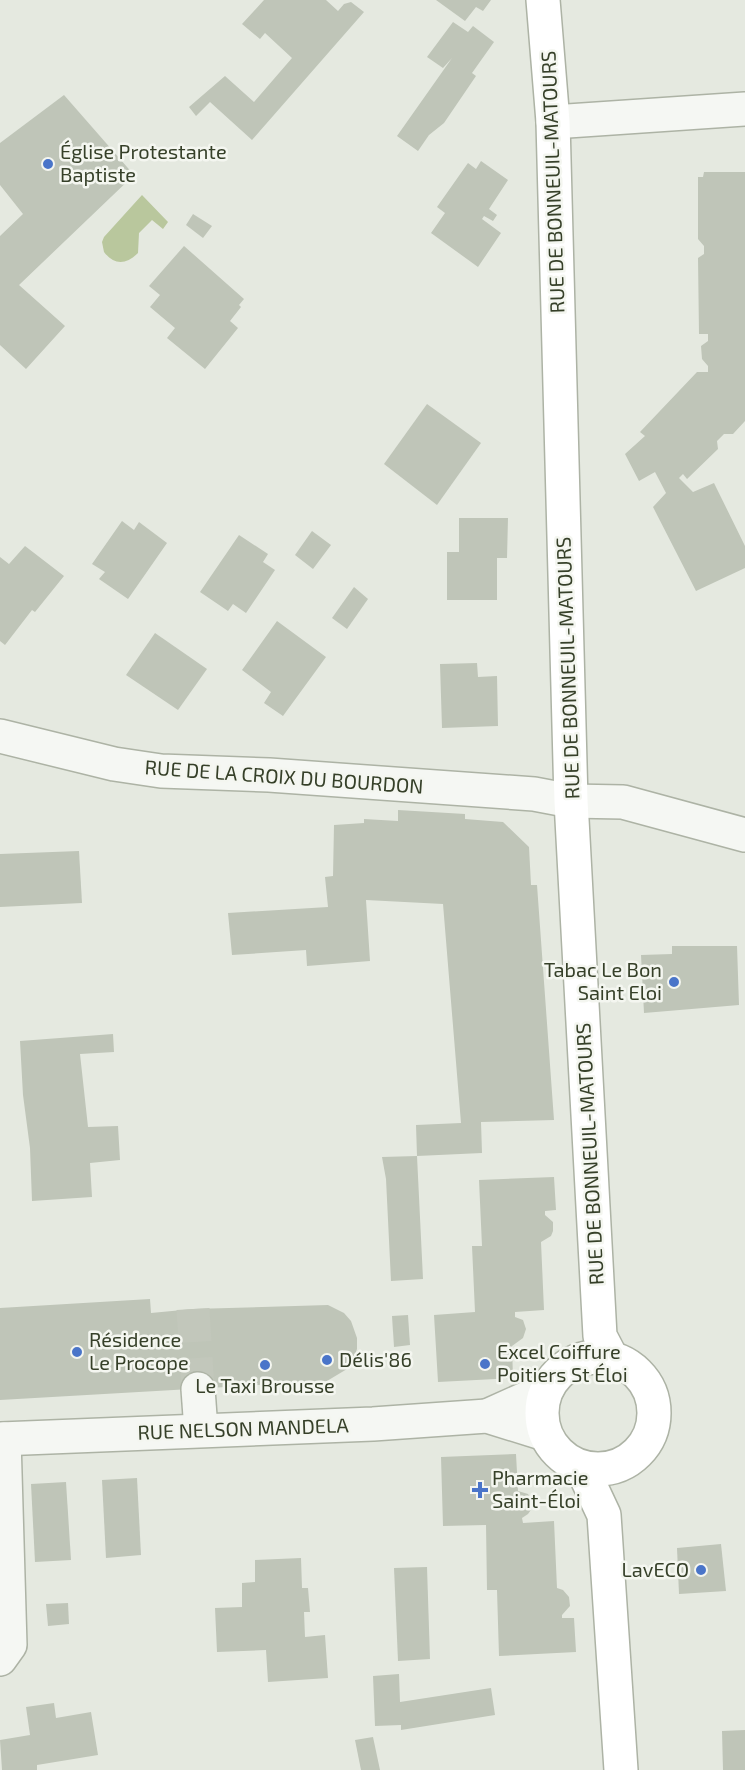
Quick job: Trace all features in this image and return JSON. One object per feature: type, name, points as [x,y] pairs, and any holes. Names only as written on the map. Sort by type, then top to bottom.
[{"type":"main road","name":"RUE DE BONNEUIL-MATOURS","points":[[543,0],[554,122],[571,801],[598,1351]]},
{"type":"main road","points":[[604,1515],[634,1457],[650,1435],[654,1409],[652,1396],[646,1383],[637,1372],[598,1351],[567,1366],[555,1376],[542,1404],[541,1418],[545,1434],[553,1449],[567,1461],[582,1468],[600,1470],[618,1466],[634,1457]]},
{"type":"main road","points":[[582,1468],[604,1515],[621,1770]]},
{"type":"street","points":[[554,122],[745,109]]},
{"type":"street","name":"RUE DE LA CROIX DU BOURDON","points":[[0,736],[114,765],[161,771],[269,775],[488,791],[571,801],[623,802],[745,835]]},
{"type":"street","points":[[198,1389],[201,1430]]},
{"type":"street","name":"RUE NELSON MANDELA","points":[[2,1439],[372,1424],[487,1416],[547,1389]]},
{"type":"street","name":"RUE NELSON MANDELA","points":[[487,1416],[545,1434]]},
{"type":"street","points":[[0,1659],[10,1645],[2,1439]]},
{"type":"shaded area","points":[[142,195],[168,222],[163,229],[152,220],[139,233],[138,253],[129,260],[116,261],[104,252],[102,242]]},
{"type":"building","points":[[264,0],[326,0],[338,11],[344,4],[351,2],[364,12],[252,140],[210,102],[196,116],[189,107],[225,76],[254,102],[292,58],[265,33],[260,39],[242,24]]},
{"type":"building","points":[[436,0],[491,0],[483,11],[476,7],[465,21]]},
{"type":"building","points":[[453,22],[468,32],[473,26],[494,42],[472,73],[476,76],[444,123],[429,135],[418,151],[397,136],[452,58],[443,68],[427,57]]},
{"type":"building","points":[[64,95],[134,175],[19,285],[65,326],[26,369],[0,345],[0,236],[23,214],[0,185],[0,143]]},
{"type":"building","points":[[481,161],[508,180],[489,209],[497,215],[493,221],[484,216],[482,219],[501,233],[478,267],[431,233],[445,213],[437,207],[468,163],[476,169]]},
{"type":"building","points":[[704,172],[745,172],[745,421],[733,434],[724,434],[717,441],[718,449],[687,479],[683,474],[679,478],[693,492],[714,483],[745,546],[745,568],[696,591],[653,507],[666,493],[655,472],[639,481],[625,454],[645,436],[640,432],[697,372],[708,372],[708,366],[702,359],[701,346],[708,341],[708,334],[699,334],[698,258],[704,254],[704,246],[698,239],[698,177],[703,177]]},
{"type":"building","points":[[193,214],[212,226],[203,238],[186,225]]},
{"type":"building","points":[[184,246],[244,299],[230,321],[238,328],[205,369],[167,338],[175,328],[150,307],[160,295],[149,286]]},
{"type":"building","points":[[427,404],[481,443],[437,505],[384,464]]},
{"type":"building","points":[[459,518],[508,518],[507,558],[497,558],[497,600],[447,600],[447,552],[459,552]]},
{"type":"building","points":[[122,521],[134,530],[139,522],[167,543],[128,599],[99,579],[105,572],[92,564]]},
{"type":"building","points":[[312,531],[331,545],[313,569],[295,555]]},
{"type":"building","points":[[239,535],[268,554],[263,562],[275,570],[246,613],[233,604],[228,611],[200,592]]},
{"type":"building","points":[[25,546],[64,576],[35,612],[32,610],[5,645],[0,641],[0,557],[9,564]]},
{"type":"building","points":[[354,587],[368,599],[347,629],[332,618]]},
{"type":"building","points":[[277,621],[326,657],[283,716],[264,703],[271,692],[242,670]]},
{"type":"building","points":[[155,633],[207,669],[178,710],[126,675]]},
{"type":"building","points":[[477,663],[478,677],[497,676],[498,726],[442,728],[440,664]]},
{"type":"building","points":[[398,810],[465,814],[465,819],[503,822],[529,847],[531,885],[537,885],[554,1120],[481,1122],[482,1153],[417,1156],[416,1125],[461,1123],[443,904],[366,900],[370,961],[307,966],[306,950],[232,955],[228,913],[328,907],[325,877],[333,876],[334,825],[364,823],[364,819],[398,821]]},
{"type":"building","points":[[79,851],[82,903],[0,907],[0,854]]},
{"type":"building","points":[[672,946],[737,946],[739,1005],[644,1013],[641,955],[672,954]]},
{"type":"building","points":[[113,1034],[114,1052],[80,1054],[88,1127],[118,1126],[120,1160],[90,1163],[92,1197],[32,1201],[30,1148],[23,1095],[20,1041]]},
{"type":"building","points":[[417,1156],[423,1279],[391,1281],[386,1179],[382,1157]]},
{"type":"building","points":[[554,1177],[556,1210],[545,1211],[545,1215],[553,1222],[553,1231],[551,1236],[541,1242],[544,1310],[515,1312],[515,1317],[523,1320],[526,1329],[523,1338],[512,1346],[513,1378],[438,1382],[434,1315],[475,1312],[472,1246],[482,1246],[479,1180]]},
{"type":"building","points":[[150,1299],[151,1313],[193,1309],[328,1305],[344,1313],[351,1321],[357,1338],[357,1349],[347,1369],[327,1381],[0,1400],[0,1308]]},
{"type":"building","points":[[408,1315],[410,1345],[394,1347],[392,1316]]},
{"type":"building","points":[[516,1454],[518,1491],[528,1494],[533,1507],[522,1518],[523,1523],[554,1521],[557,1588],[563,1590],[569,1597],[570,1606],[562,1618],[574,1618],[576,1652],[499,1656],[497,1590],[487,1590],[486,1525],[443,1526],[441,1457]]},
{"type":"building","points":[[137,1478],[141,1555],[106,1558],[102,1480]]},
{"type":"building","points":[[66,1482],[71,1560],[35,1562],[31,1484]]},
{"type":"building","name":"LavECO","points":[[721,1544],[726,1591],[679,1594],[677,1548]]},
{"type":"building","points":[[301,1558],[302,1588],[308,1588],[310,1612],[304,1612],[305,1637],[325,1635],[328,1678],[268,1682],[266,1650],[217,1652],[215,1608],[242,1607],[242,1583],[255,1582],[255,1560]]},
{"type":"building","points":[[427,1567],[430,1659],[398,1661],[394,1568]]},
{"type":"building","points":[[68,1603],[69,1624],[48,1626],[46,1604]]},
{"type":"building","points":[[399,1674],[400,1702],[491,1688],[495,1715],[401,1730],[401,1725],[375,1726],[373,1676]]},
{"type":"building","points":[[54,1703],[56,1718],[91,1712],[98,1755],[37,1765],[37,1770],[2,1770],[0,1740],[30,1735],[26,1707]]},
{"type":"building","points":[[745,1730],[745,1770],[723,1770],[722,1731]]},
{"type":"building","points":[[373,1737],[380,1770],[361,1770],[355,1740]]},
{"type":"tunnel","points":[[193,1309],[198,1389]]},
{"type":"place","name":"Église Protestante Baptiste","points":[[48,164]]},
{"type":"place","name":"Tabac Le Bon Saint Eloi","points":[[674,982]]},
{"type":"place","name":"Résidence Le Procope","points":[[77,1352]]},
{"type":"place","name":"Délis'86","points":[[327,1360]]},
{"type":"place","name":"Excel Coiffure Poitiers St Éloi","points":[[485,1364]]},
{"type":"place","name":"Le Taxi Brousse","points":[[265,1365]]},
{"type":"place","name":"Pharmacie Saint-Éloi","points":[[480,1490]]},
{"type":"place","name":"LavECO","points":[[701,1570]]}]
